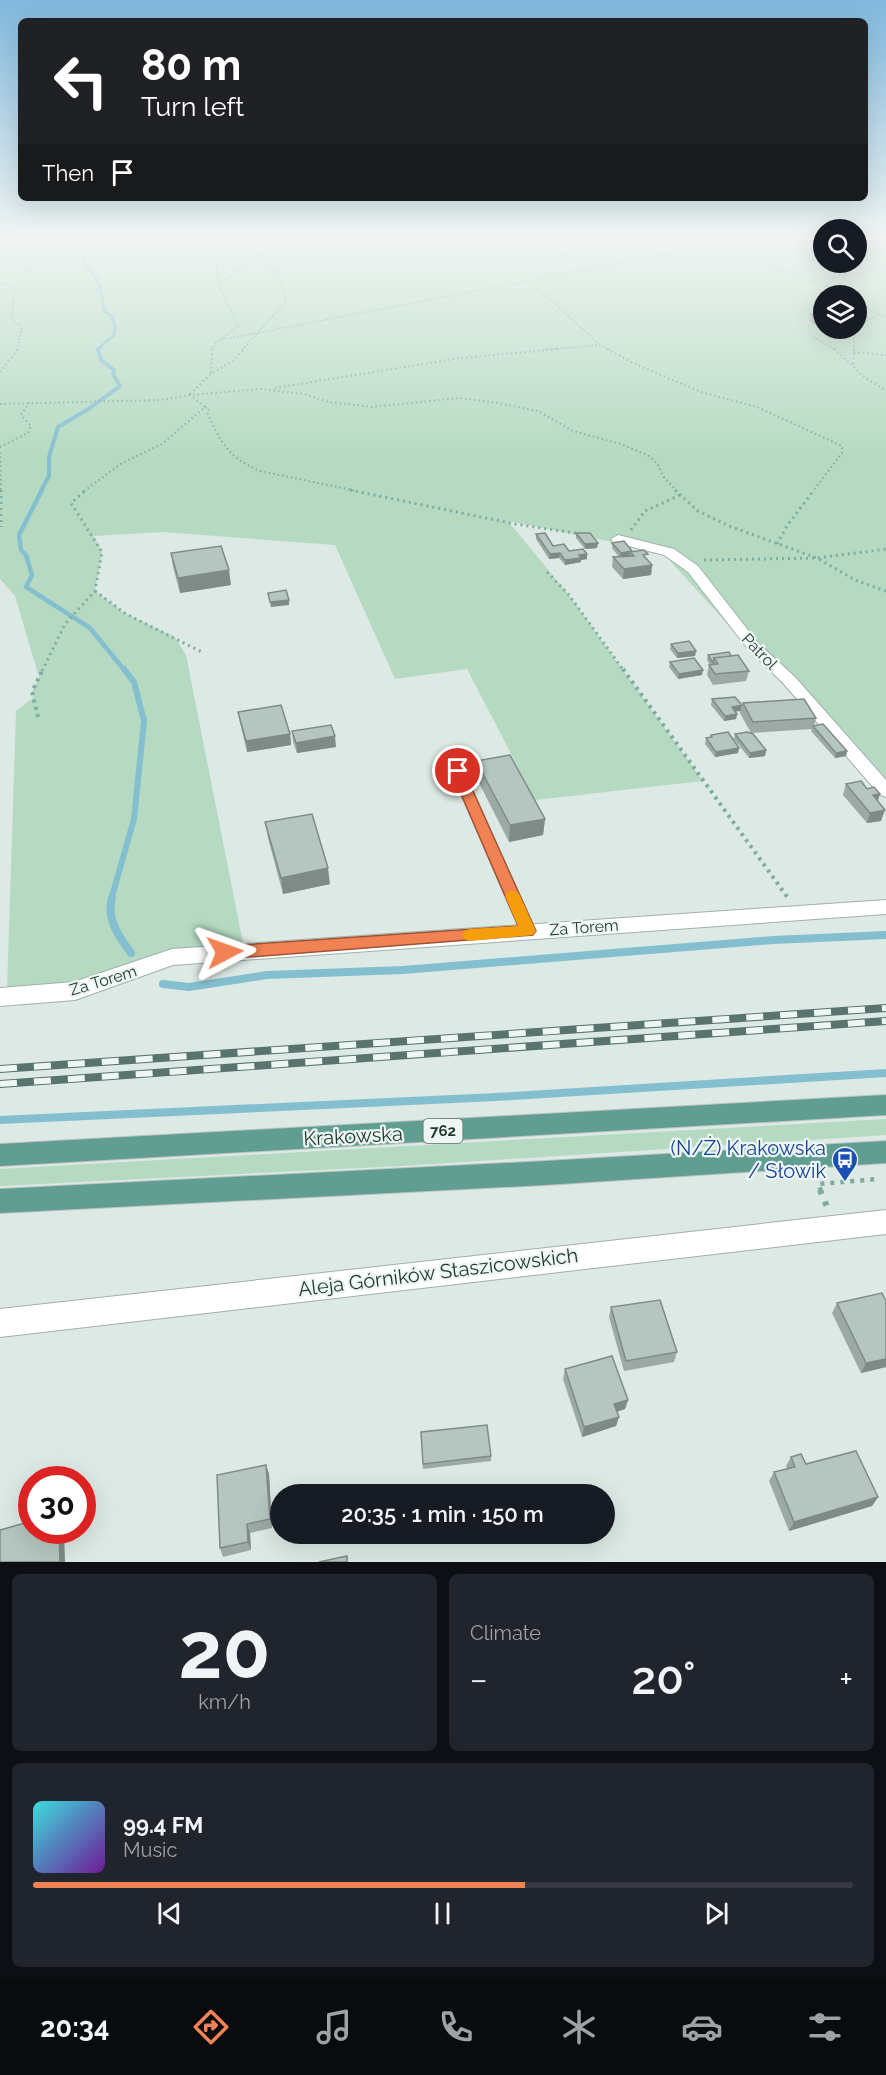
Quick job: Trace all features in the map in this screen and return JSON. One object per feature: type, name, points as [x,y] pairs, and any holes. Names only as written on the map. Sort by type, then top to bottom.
[{"type":"main road","name":"Krakowska","points":[[0,1155],[886,1106]]},
{"type":"main road","points":[[0,1201],[544,1173],[886,1152]]},
{"type":"street","name":"Patrol","points":[[623,540],[669,552],[693,569],[753,646],[789,680],[886,791]]},
{"type":"street","name":"Za Torem","points":[[0,997],[75,991],[172,957],[886,908]]},
{"type":"street","name":"Aleja Górników Staszicowskich","points":[[0,1323],[881,1222]]},
{"type":"lane","points":[[458,771],[528,931]]},
{"type":"path","points":[[0,372],[16,357],[23,338],[22,327],[12,320],[13,312]]},
{"type":"path","points":[[211,374],[209,353],[220,340],[238,326],[232,312]]},
{"type":"path","points":[[189,394],[211,374],[233,361],[278,312]]},
{"type":"path","points":[[220,340],[359,312]]},
{"type":"path","points":[[562,312],[583,333],[633,363],[701,392],[757,407],[843,446],[842,453],[787,526],[777,544]]},
{"type":"path","points":[[875,312],[886,318]]},
{"type":"path","points":[[853,366],[858,325],[879,314]]},
{"type":"path","points":[[817,339],[832,347],[860,374],[886,391]]},
{"type":"path","points":[[0,404],[161,400],[189,394],[272,389],[314,380],[461,358],[600,345]]},
{"type":"path","points":[[854,352],[886,355]]},
{"type":"path","points":[[272,389],[304,394],[329,402],[372,407],[467,398],[538,411],[573,431],[621,444],[650,456],[657,463],[663,476],[698,511],[729,526],[817,558],[855,579],[886,591]]},
{"type":"path","points":[[189,394],[209,409],[207,412],[223,449],[245,465],[260,471],[515,524],[623,540],[634,523],[656,503],[680,495]]},
{"type":"path","points":[[0,447],[28,433],[31,426],[21,415],[29,403]]},
{"type":"path","points":[[38,717],[32,692],[65,624],[95,591],[102,552],[71,503],[77,496],[122,463],[162,444],[205,407]]},
{"type":"path","points":[[0,452],[1,527]]},
{"type":"path","points":[[698,560],[817,558],[886,549]]},
{"type":"path","points":[[548,572],[568,595],[798,913]]},
{"type":"path","points":[[95,591],[126,614],[204,652]]},
{"type":"path","points":[[835,1227],[818,1184],[878,1179]]},
{"type":"green space","points":[[0,312],[813,312],[813,339],[867,339],[867,312],[886,312],[886,798],[662,552],[508,521],[569,595],[703,781],[535,800],[467,669],[395,679],[335,545],[162,532],[94,536],[102,552],[95,591],[126,614],[175,637],[186,655],[243,943],[165,950],[71,984],[7,990],[16,711],[33,698],[32,692],[39,677],[15,596],[0,579]]},
{"type":"green space","points":[[886,1119],[886,1135],[402,1166],[0,1186],[0,1169]]},
{"type":"building","points":[[545,533],[553,546],[564,544],[569,551],[583,549],[587,554],[579,555],[581,558],[565,560],[560,553],[550,554],[536,534]]},
{"type":"building","points":[[576,533],[590,533],[598,543],[585,544]]},
{"type":"building","points":[[624,541],[632,551],[621,553],[612,543]]},
{"type":"building","points":[[221,546],[229,570],[178,578],[171,553]]},
{"type":"building","points":[[644,550],[648,554],[643,555],[652,565],[624,569],[613,557],[634,556],[630,552]]},
{"type":"building","points":[[286,590],[289,600],[270,602],[268,593]]},
{"type":"building","points":[[689,641],[696,651],[678,653],[671,644]]},
{"type":"building","points":[[729,652],[731,656],[714,658],[713,663],[708,655]]},
{"type":"building","points":[[738,655],[749,671],[715,674],[709,665],[718,664],[714,658]]},
{"type":"building","points":[[694,658],[703,670],[679,674],[670,662]]},
{"type":"building","points":[[735,697],[742,705],[732,707],[737,714],[725,716],[712,699]]},
{"type":"building","points":[[804,699],[816,718],[753,722],[743,703]]},
{"type":"building","points":[[281,705],[290,734],[246,741],[238,712]]},
{"type":"building","points":[[823,724],[847,751],[836,753],[813,726]]},
{"type":"building","points":[[331,725],[335,736],[296,743],[292,731]]},
{"type":"building","points":[[728,732],[739,748],[716,752],[706,738]]},
{"type":"building","points":[[747,732],[753,734],[766,750],[750,753],[735,734]]},
{"type":"building","points":[[510,755],[545,819],[510,825],[476,761]]},
{"type":"building","points":[[861,781],[867,789],[874,787],[880,794],[873,795],[885,810],[870,813],[846,784]]},
{"type":"building","points":[[312,814],[328,868],[281,878],[265,822]]},
{"type":"building","points":[[882,1293],[886,1301],[886,1359],[866,1363],[837,1303]]},
{"type":"building","points":[[660,1300],[677,1352],[626,1361],[611,1307]]},
{"type":"building","points":[[612,1356],[628,1400],[614,1404],[619,1417],[584,1427],[565,1369]]},
{"type":"building","points":[[487,1425],[491,1456],[423,1464],[421,1432]]},
{"type":"building","points":[[856,1451],[878,1497],[794,1522],[774,1472],[795,1467],[791,1457],[801,1454],[806,1464]]},
{"type":"building","points":[[266,1465],[270,1519],[247,1524],[248,1542],[220,1548],[217,1475]]},
{"type":"building","points":[[18,1525],[18,1544],[59,1544],[60,1562],[0,1562],[0,1530]]},
{"type":"building","points":[[347,1556],[347,1562],[319,1562]]},
{"type":"waterway","points":[[98,349],[114,335],[115,326],[112,316],[105,312]]},
{"type":"waterway","points":[[41,491],[49,476],[49,457],[58,427],[90,408],[120,386],[113,374],[114,370],[101,360],[98,349]]},
{"type":"waterway","points":[[42,490],[19,535],[21,550],[26,555],[32,575],[26,587],[90,628],[125,671]]},
{"type":"waterway","points":[[111,900],[134,819],[144,721],[134,682],[124,669]]},
{"type":"waterway","points":[[112,898],[112,920],[131,953]]},
{"type":"waterway","points":[[163,984],[189,987],[267,975],[403,970],[773,940],[886,935]]},
{"type":"waterway","points":[[0,1120],[496,1097],[886,1073]]},
{"type":"railway","points":[[0,1069],[886,1008]]},
{"type":"railway","points":[[0,1084],[886,1021]]},
{"type":"slow traffic","points":[[470,935],[528,931],[513,896]]},
{"type":"place","name":"(N/Ż) Krakowska / Słowik","points":[[845,1183]]},
{"type":"route","points":[[225,952],[528,931],[458,771]]}]
